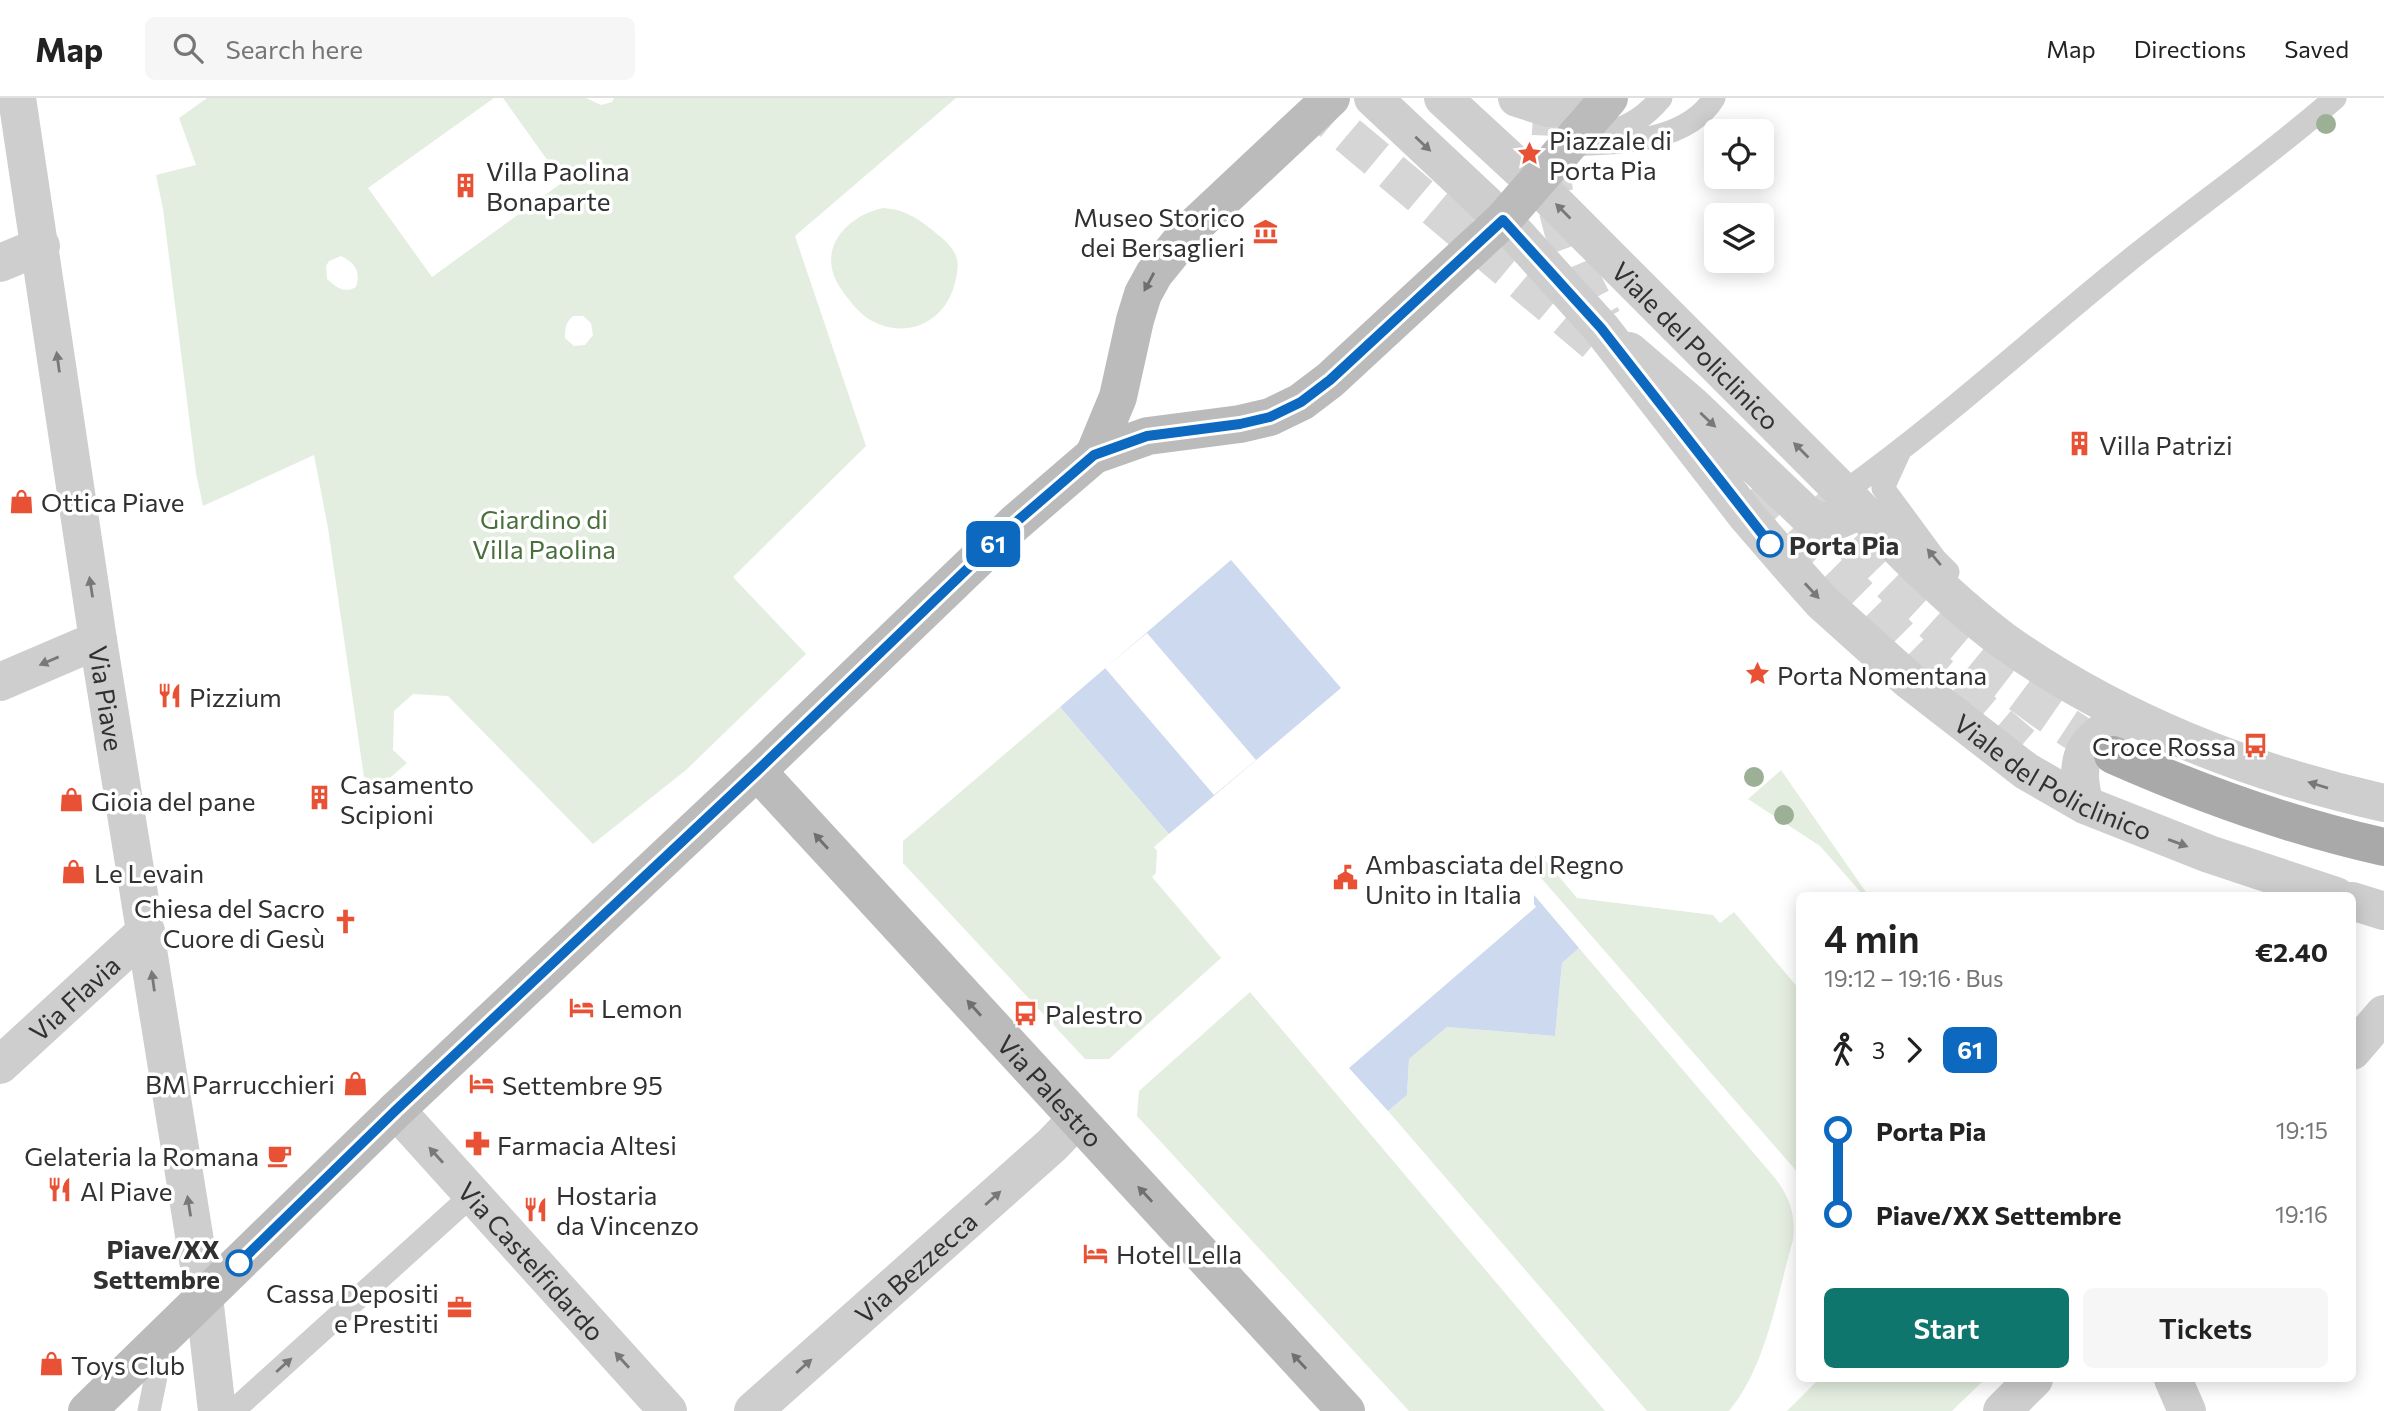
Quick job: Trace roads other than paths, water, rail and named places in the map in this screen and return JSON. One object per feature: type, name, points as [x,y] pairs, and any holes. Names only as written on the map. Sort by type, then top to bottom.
[{"type":"main road","points":[[86,1411],[396,1110],[757,771],[1015,523],[1094,455],[1147,436],[1240,424],[1280,414],[1317,391],[1503,220],[1606,102]]},
{"type":"main road","points":[[1094,455],[1118,397],[1135,320],[1143,294],[1154,274],[1188,232],[1311,106]]},
{"type":"main road","points":[[2113,755],[2169,780],[2250,810],[2384,847]]},
{"type":"main road","name":"Via Palestro","points":[[757,771],[1346,1411]]},
{"type":"street","name":"Via Piave","points":[[17,98],[98,640],[204,1297],[217,1411]]},
{"type":"street","points":[[1373,98],[1503,220]]},
{"type":"street","points":[[1443,98],[1536,184]]},
{"type":"street","points":[[1517,98],[1548,108],[1606,102]]},
{"type":"street","name":"Viale del Policlinico","points":[[1536,184],[1933,582],[2004,640],[2053,673],[2133,717],[2269,770],[2384,803]]},
{"type":"street","name":"Viale del Policlinico","points":[[1503,220],[1601,328],[1746,514],[1822,602],[1902,674],[2026,771],[2085,806],[2209,854],[2324,892]]},
{"type":"street","points":[[0,263],[41,246]]},
{"type":"street","name":"Viale del Policlinico","points":[[1601,328],[1673,387],[1808,516],[1828,523],[1840,521],[1852,500]]},
{"type":"street","points":[[0,681],[98,640]]},
{"type":"street","points":[[2085,806],[2079,782],[2085,750],[2103,729],[2133,717]]},
{"type":"street","points":[[2356,902],[2384,911]]},
{"type":"street","name":"Via Flavia","points":[[0,1065],[146,931]]},
{"type":"street","points":[[2356,1046],[2384,1014]]},
{"type":"street","name":"Via Castelfidardo","points":[[396,1110],[667,1411]]},
{"type":"street","name":"Via Bezzecca","points":[[753,1411],[1052,1145],[1076,1120]]},
{"type":"street","points":[[2001,1411],[2031,1382]]},
{"type":"street","points":[[2174,1382],[2187,1411]]},
{"type":"lane","points":[[1568,145],[1634,123],[1644,117],[1661,98]]},
{"type":"lane","points":[[1568,145],[1614,143],[1662,133],[1687,123],[1701,113],[1714,98]]},
{"type":"lane","points":[[1852,500],[1901,450],[2127,262],[2288,139],[2335,98]]},
{"type":"lane","points":[[1901,450],[1883,488],[1936,560],[2053,673]]},
{"type":"lane","points":[[233,1411],[472,1195]]},
{"type":"lane","points":[[149,1411],[163,1338]]},
{"type":"water","points":[[1231,560],[1341,688],[1169,834],[1060,707]]},
{"type":"water","points":[[1534,895],[1579,948],[1562,963],[1555,1036],[1447,1027],[1409,1059],[1407,1095],[1388,1111],[1349,1068],[1536,907]]},
{"type":"tunnel","points":[[1304,98],[1605,351]]},
{"type":"tunnel","points":[[1555,98],[1551,157],[1558,213],[1577,267],[1603,320]]},
{"type":"tunnel","points":[[1711,449],[1927,664],[2022,745]]},
{"type":"tunnel","points":[[1811,501],[1889,581],[1968,652],[2024,697],[2113,755]]},
{"type":"place","name":"Piazzale di Porta Pia","points":[[1529,154]]},
{"type":"place","name":"Villa Paolina Bonaparte","points":[[466,185]]},
{"type":"place","name":"Museo Storico dei Bersaglieri","points":[[1265,231]]},
{"type":"place","name":"Villa Patrizi","points":[[2079,444]]},
{"type":"place","name":"Ottica Piave","points":[[21,501]]},
{"type":"place","name":"Porta Pia","points":[[1770,544]]},
{"type":"place","name":"Porta Nomentana","points":[[1757,674]]},
{"type":"place","name":"Pizzium","points":[[169,696]]},
{"type":"place","name":"Croce Rossa","points":[[2256,745]]},
{"type":"place","name":"Casamento Scipioni","points":[[320,798]]},
{"type":"place","name":"Gioia del pane","points":[[71,800]]},
{"type":"place","name":"Le Levain","points":[[74,872]]},
{"type":"place","name":"Ambasciata del Regno Unito in Italia","points":[[1345,878]]},
{"type":"place","name":"Chiesa del Sacro Cuore di Gesù","points":[[345,922]]},
{"type":"place","name":"Lemon","points":[[581,1007]]},
{"type":"place","name":"Palestro","points":[[1025,1013]]},
{"type":"place","name":"BM Parrucchieri","points":[[355,1083]]},
{"type":"place","name":"Settembre 95","points":[[482,1084]]},
{"type":"place","name":"Farmacia Altesi","points":[[477,1144]]},
{"type":"place","name":"Gelateria la Romana","points":[[279,1155]]},
{"type":"place","name":"Al Piave","points":[[60,1190]]},
{"type":"place","name":"Hostaria da Vincenzo","points":[[536,1209]]},
{"type":"place","name":"Hotel Lella","points":[[1096,1253]]},
{"type":"place","name":"Piave/XX Settembre","points":[[239,1263]]},
{"type":"place","name":"Cassa Depositi e Prestiti","points":[[459,1307]]},
{"type":"place","name":"Toys Club","points":[[51,1364]]},
{"type":"park label","name":"Giardino di Villa Paolina","points":[[544,533]]}]
